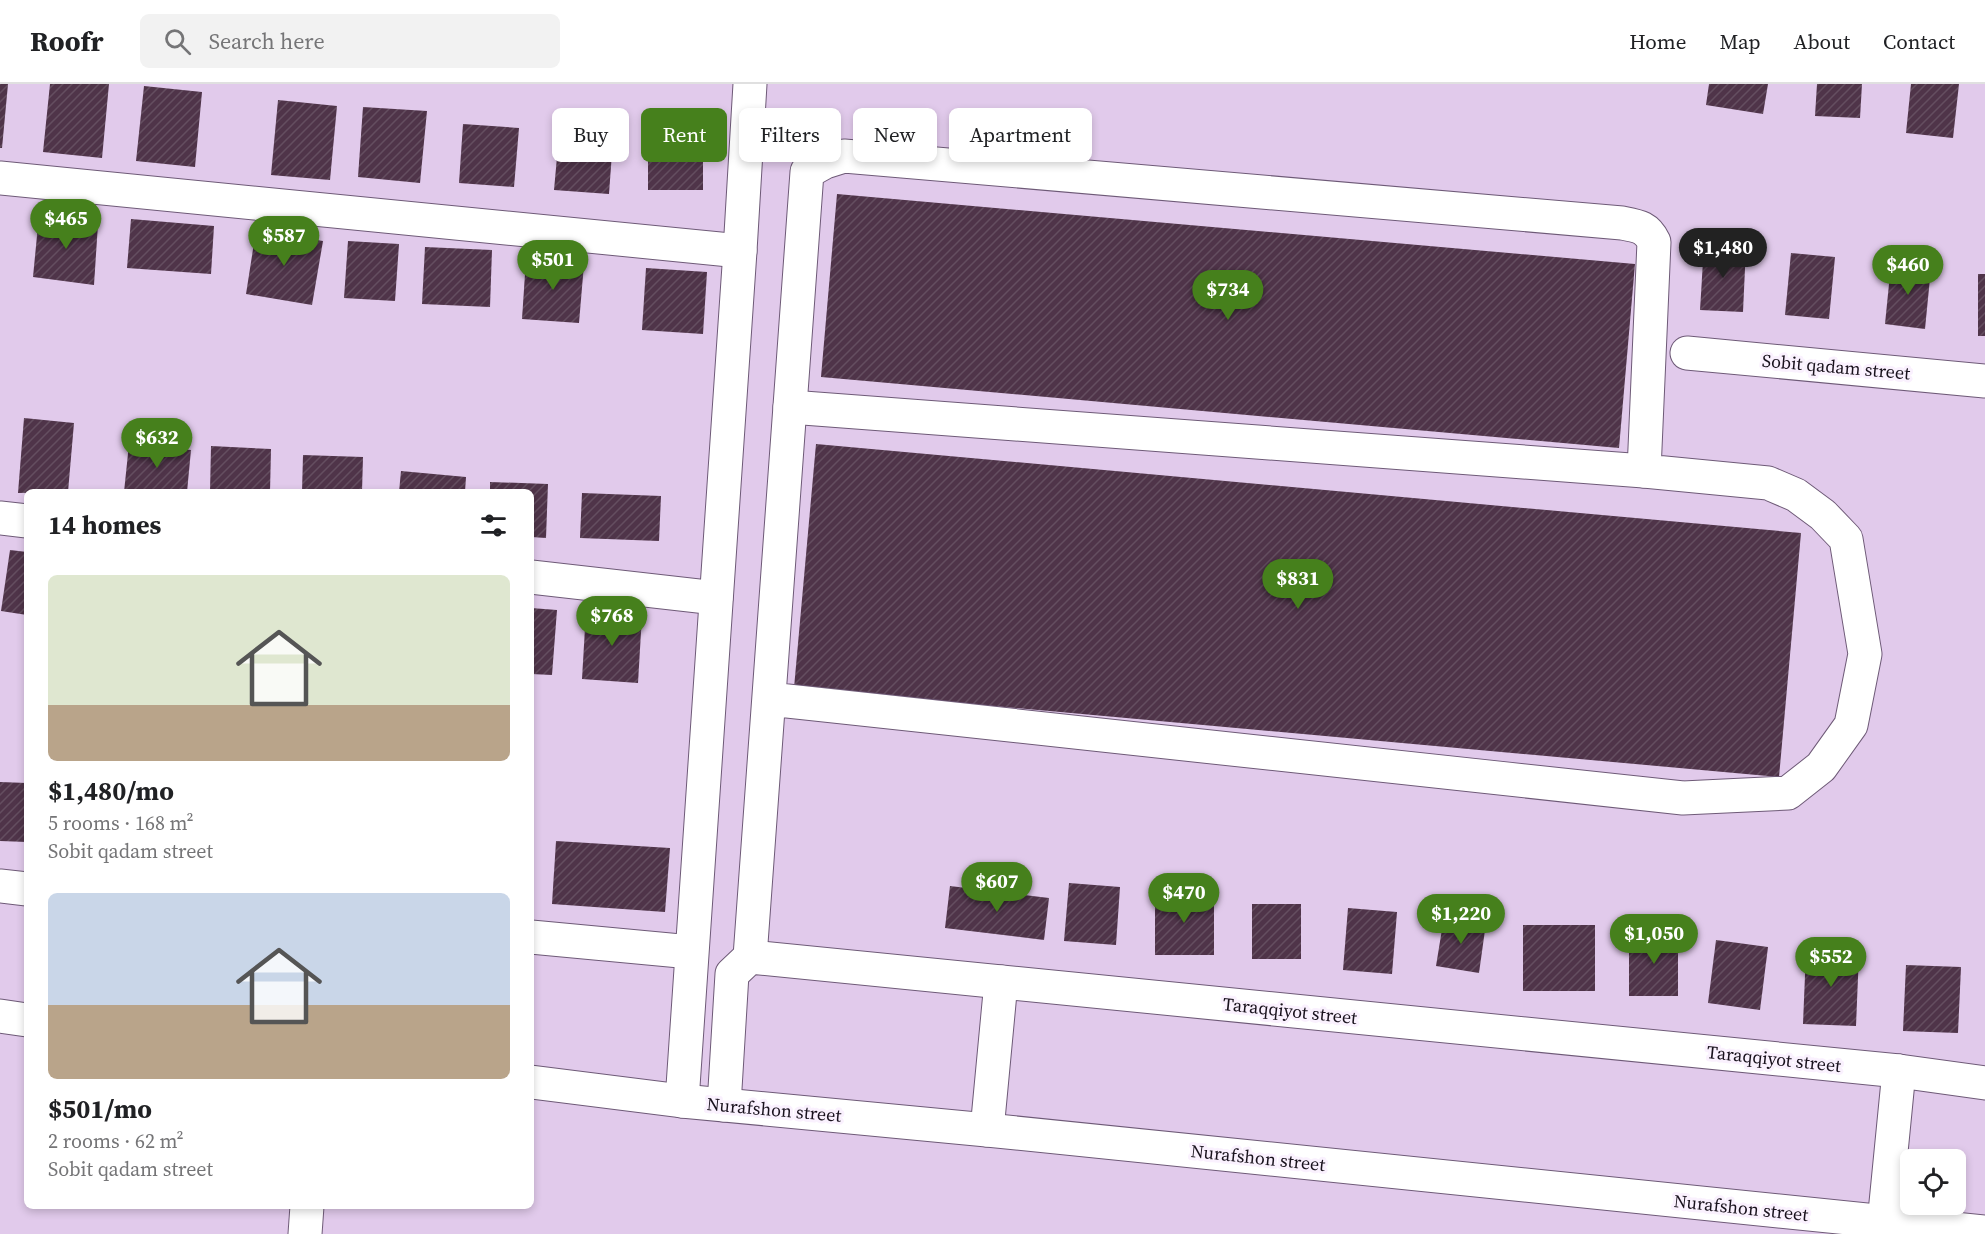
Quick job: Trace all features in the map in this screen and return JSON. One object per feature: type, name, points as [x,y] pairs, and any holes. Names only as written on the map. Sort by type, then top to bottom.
[{"type":"street","points":[[682,1101],[750,84]]},
{"type":"street","points":[[724,1105],[732,974],[750,957],[807,172],[825,162],[844,156],[1637,226],[1649,232],[1654,242],[1644,471]]},
{"type":"street","points":[[0,178],[740,251]]},
{"type":"street","name":"Sobit qadam street","points":[[1687,353],[1985,381]]},
{"type":"street","points":[[769,699],[1683,798],[1788,793],[1821,767],[1851,725],[1865,654],[1846,539],[1823,515],[1796,495],[1768,483],[1644,471],[790,406]]},
{"type":"street","points":[[0,519],[24,522]]},
{"type":"street","points":[[534,577],[716,598]]},
{"type":"street","points":[[0,886],[24,889]]},
{"type":"street","points":[[534,937],[691,952]]},
{"type":"street","name":"Taraqqiyot street","points":[[750,957],[1899,1071],[1985,1083]]},
{"type":"street","points":[[987,1130],[1001,982]]},
{"type":"street","points":[[0,1016],[24,1020]]},
{"type":"street","points":[[1884,1223],[1899,1071]]},
{"type":"street","name":"Nurafshon street","points":[[534,1082],[682,1101],[1985,1232]]},
{"type":"street","points":[[305,1234],[308,1209]]},
{"type":"building","points":[[0,84],[8,84],[2,148],[0,148]]},
{"type":"building","points":[[50,84],[109,84],[102,158],[43,152]]},
{"type":"building","points":[[1709,84],[1768,84],[1763,114],[1706,105]]},
{"type":"building","points":[[1817,84],[1862,84],[1860,118],[1815,116]]},
{"type":"building","points":[[1911,84],[1959,84],[1953,138],[1906,133]]},
{"type":"building","points":[[144,86],[202,92],[195,167],[136,161]]},
{"type":"building","points":[[278,100],[337,106],[330,180],[271,175]]},
{"type":"building","points":[[363,107],[427,111],[420,183],[358,177]]},
{"type":"building","points":[[463,124],[519,128],[514,187],[459,183]]},
{"type":"building","points":[[557,162],[611,162],[609,194],[554,190]]},
{"type":"building","points":[[648,162],[703,162],[703,190],[648,190]]},
{"type":"building","points":[[837,194],[1635,264],[1619,448],[821,377]]},
{"type":"building","points":[[39,215],[98,224],[94,285],[33,277]]},
{"type":"building","points":[[131,219],[214,226],[211,274],[127,268]]},
{"type":"building","points":[[256,230],[323,241],[312,305],[246,294]]},
{"type":"building","points":[[348,241],[399,244],[395,301],[344,298]]},
{"type":"building","points":[[1704,245],[1746,247],[1743,312],[1700,310]]},
{"type":"building","points":[[425,247],[492,250],[490,307],[422,304]]},
{"type":"building","points":[[1791,253],[1835,257],[1829,319],[1785,315]]},
{"type":"building","points":[[526,259],[584,264],[579,323],[522,319]]},
{"type":"building","points":[[1891,264],[1931,268],[1925,329],[1885,324]]},
{"type":"building","points":[[646,268],[707,272],[703,334],[642,330]]},
{"type":"building","points":[[1978,274],[1985,274],[1985,336],[1978,336]]},
{"type":"building","points":[[24,418],[74,423],[68,489],[24,489],[24,493],[18,493]]},
{"type":"building","points":[[129,444],[191,450],[187,489],[124,489]]},
{"type":"building","points":[[816,444],[1801,533],[1779,777],[794,688]]},
{"type":"building","points":[[211,446],[271,449],[270,489],[210,489]]},
{"type":"building","points":[[303,455],[363,457],[362,489],[302,489]]},
{"type":"building","points":[[401,471],[466,477],[465,489],[399,489]]},
{"type":"building","points":[[490,482],[548,484],[546,538],[534,537],[534,489],[490,489]]},
{"type":"building","points":[[582,493],[661,496],[659,541],[580,538]]},
{"type":"building","points":[[10,550],[24,552],[24,615],[1,611]]},
{"type":"building","points":[[534,608],[557,610],[552,675],[534,674]]},
{"type":"building","points":[[586,611],[642,615],[638,683],[582,679]]},
{"type":"building","points":[[0,782],[24,783],[24,842],[0,841]]},
{"type":"building","points":[[556,841],[670,848],[665,912],[552,904]]},
{"type":"building","points":[[1069,883],[1120,887],[1116,945],[1064,941]]},
{"type":"building","points":[[950,886],[1049,898],[1044,940],[945,928]]},
{"type":"building","points":[[1155,892],[1214,892],[1214,955],[1155,955]]},
{"type":"building","points":[[1252,904],[1301,904],[1301,959],[1252,959]]},
{"type":"building","points":[[1348,908],[1397,912],[1392,974],[1343,970]]},
{"type":"building","points":[[1444,917],[1486,923],[1479,973],[1436,966]]},
{"type":"building","points":[[1523,925],[1595,925],[1595,991],[1523,991]]},
{"type":"building","points":[[1629,934],[1678,934],[1678,996],[1629,996]]},
{"type":"building","points":[[1716,940],[1768,947],[1760,1010],[1708,1003]]},
{"type":"building","points":[[1806,951],[1859,953],[1856,1026],[1803,1024]]},
{"type":"building","points":[[1906,965],[1961,967],[1958,1033],[1903,1031]]}]
